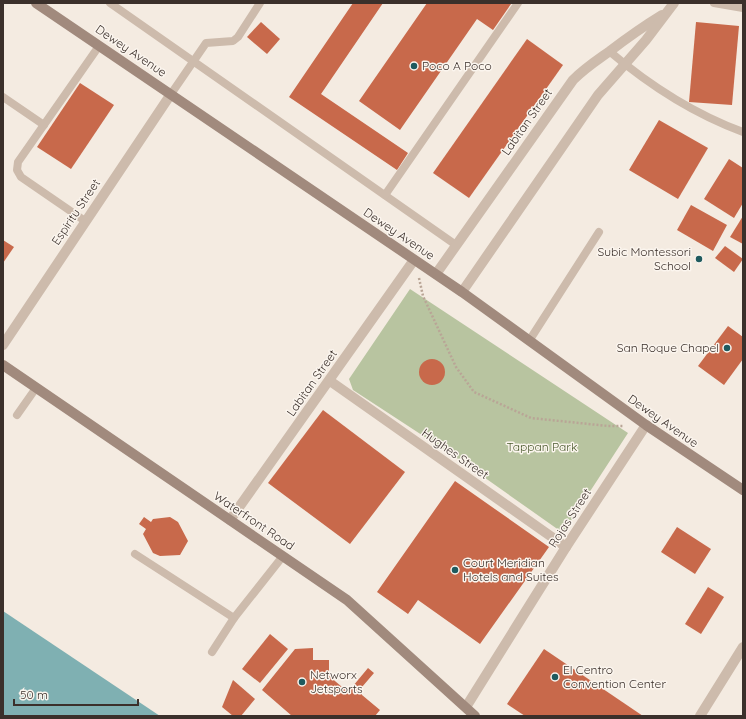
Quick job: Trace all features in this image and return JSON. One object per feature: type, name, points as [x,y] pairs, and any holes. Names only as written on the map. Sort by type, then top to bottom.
[{"type":"main road","name":"Dewey Avenue","points":[[36,3],[436,274],[646,425],[743,490]]},
{"type":"main road","name":"Waterfront Road","points":[[3,365],[347,600],[475,716]]},
{"type":"street","name":"Labitan Street","points":[[462,292],[598,95],[646,40],[674,3]]},
{"type":"street","name":"Labitan Street","points":[[436,274],[573,80],[590,64],[638,29],[667,12]]},
{"type":"street","name":"Espiritu Street","points":[[3,345],[171,94]]},
{"type":"street","name":"Labitan Street","points":[[230,520],[330,381],[414,260]]},
{"type":"street","name":"Hughes Street","points":[[330,381],[566,547]]},
{"type":"street","name":"Rojas Street","points":[[466,707],[566,547],[646,425]]},
{"type":"street","points":[[700,716],[743,647]]},
{"type":"lane","points":[[110,3],[456,245]]},
{"type":"lane","points":[[171,94],[206,43],[233,41],[238,37],[260,3]]},
{"type":"lane","points":[[385,195],[518,3]]},
{"type":"lane","points":[[714,3],[743,8]]},
{"type":"lane","points":[[85,221],[21,177],[17,170],[18,162],[99,46]]},
{"type":"lane","points":[[609,51],[647,82],[694,110],[743,132]]},
{"type":"lane","points":[[3,97],[44,125]]},
{"type":"lane","points":[[529,341],[599,232]]},
{"type":"lane","points":[[17,415],[36,388]]},
{"type":"lane","points":[[135,554],[234,618]]},
{"type":"lane","points":[[212,652],[234,618],[283,556]]},
{"type":"path","points":[[414,260],[423,296],[456,367],[474,392],[531,418],[608,426],[646,425]]},
{"type":"green space","name":"Tappan Park","points":[[410,289],[628,433],[563,533],[454,456],[353,390],[349,379]]},
{"type":"water","points":[[3,611],[160,716],[3,716]]},
{"type":"building","points":[[353,3],[383,3],[321,94],[408,153],[397,170],[289,97]]},
{"type":"building","name":"Poco A Poco","points":[[427,3],[511,4],[493,30],[477,19],[400,130],[359,101]]},
{"type":"building","points":[[261,22],[280,39],[267,54],[247,37]]},
{"type":"building","points":[[696,22],[739,26],[732,105],[689,102]]},
{"type":"building","points":[[527,39],[563,65],[469,198],[433,173]]},
{"type":"building","points":[[80,83],[114,105],[71,169],[37,147]]},
{"type":"building","points":[[659,120],[708,148],[678,199],[629,170]]},
{"type":"building","points":[[729,159],[743,168],[743,203],[734,218],[704,199]]},
{"type":"building","points":[[691,205],[727,225],[713,251],[677,230]]},
{"type":"building","points":[[743,216],[743,244],[730,237]]},
{"type":"building","points":[[3,240],[14,247],[3,263]]},
{"type":"building","points":[[725,246],[743,259],[734,272],[715,258]]},
{"type":"building","name":"San Roque Chapel","points":[[728,326],[743,337],[743,359],[724,385],[698,366]]},
{"type":"building","points":[[432,359],[441,363],[445,372],[441,381],[432,385],[423,381],[419,372],[423,363]]},
{"type":"building","points":[[323,410],[405,472],[350,544],[268,483]]},
{"type":"building","points":[[455,481],[549,547],[480,644],[418,600],[408,614],[377,592]]},
{"type":"building","points":[[144,517],[151,522],[153,519],[170,517],[178,522],[188,541],[180,555],[160,556],[153,553],[143,534],[146,529],[139,524]]},
{"type":"building","points":[[677,527],[711,549],[695,574],[661,552]]},
{"type":"building","points":[[708,587],[724,597],[701,634],[685,624]]},
{"type":"building","points":[[270,634],[288,649],[260,683],[242,669]]},
{"type":"building","name":"Networx Jetsports","points":[[313,648],[313,660],[329,660],[329,676],[348,692],[368,668],[374,673],[362,687],[362,695],[380,710],[375,716],[292,716],[262,690],[295,649]]},
{"type":"building","name":"El Centro Convention Center","points":[[544,649],[643,716],[525,716],[507,704]]},
{"type":"building","points":[[233,680],[255,699],[241,716],[233,716],[222,707]]},
{"type":"place","name":"Poco A Poco","points":[[414,66]]},
{"type":"place","name":"Subic Montessori School","points":[[699,259]]},
{"type":"place","name":"San Roque Chapel","points":[[727,348]]},
{"type":"place","name":"Court Meridian Hotels and Suites","points":[[455,570]]},
{"type":"place","name":"El Centro Convention Center","points":[[555,677]]},
{"type":"place","name":"Networx Jetsports","points":[[302,682]]}]
